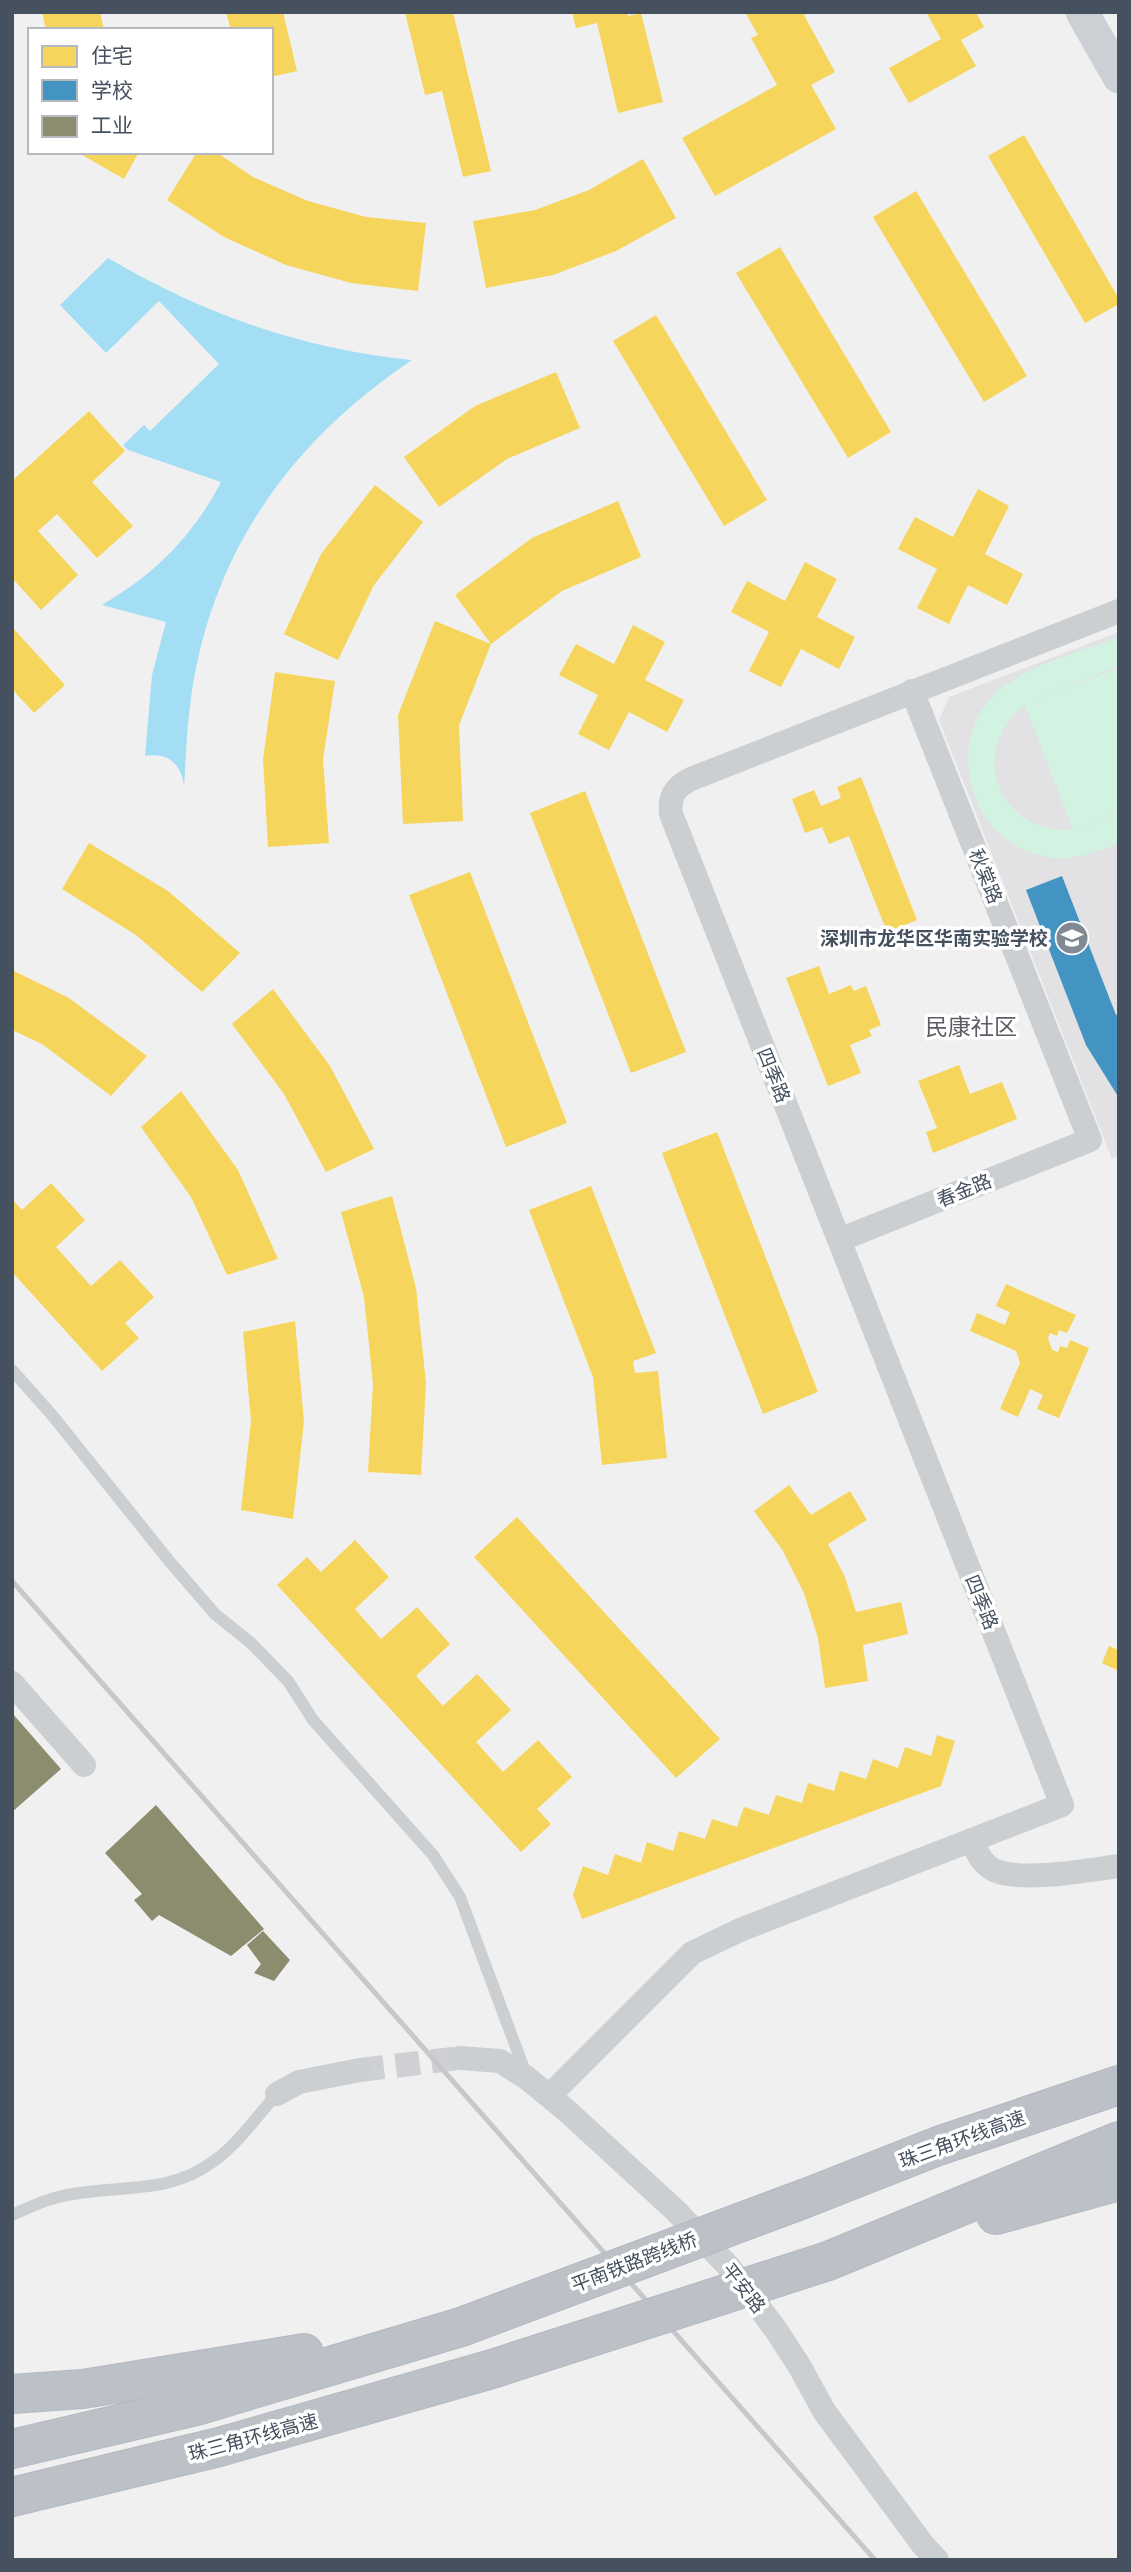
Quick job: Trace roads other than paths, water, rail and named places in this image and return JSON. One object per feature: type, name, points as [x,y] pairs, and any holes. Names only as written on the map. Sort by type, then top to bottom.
[{"type":"highway","points":[[937,2146],[1119,2070]]},
{"type":"highway","name":"珠三角环线高速","points":[[806,2197],[937,2146],[1119,2085]]},
{"type":"highway","points":[[828,2261],[1119,2141]]},
{"type":"highway","points":[[828,2261],[1119,2181]]},
{"type":"highway","name":"平南铁路跨线桥","points":[[461,2327],[806,2197]]},
{"type":"highway","name":"珠三角环线高速","points":[[12,2497],[219,2447],[492,2369],[828,2261]]},
{"type":"highway","points":[[12,2394],[83,2389],[461,2327]]},
{"type":"highway","points":[[12,2449],[196,2406],[461,2327]]},
{"type":"main road","points":[[1082,12],[1115,60]]},
{"type":"street","name":"四季路","points":[[971,1840],[1062,1805],[671,814],[670,801],[673,792],[691,779],[1119,611]]},
{"type":"street","name":"秋棠路","points":[[912,691],[1090,1140]]},
{"type":"street","name":"春金路","points":[[839,1240],[1090,1140]]},
{"type":"street","points":[[12,1683],[84,1765]]},
{"type":"street","points":[[549,2096],[692,1953],[740,1930],[971,1840],[985,1864],[998,1872],[1023,1875],[1079,1872],[1119,1866]]},
{"type":"street","name":"平安路","points":[[460,2058],[499,2061],[527,2078],[676,2211],[729,2267],[776,2330],[824,2411],[937,2560]]},
{"type":"street","points":[[277,2094],[299,2082],[360,2070]]},
{"type":"lane","points":[[12,1370],[215,1614],[251,1643],[288,1681],[313,1720],[433,1855],[460,1897],[527,2078]]},
{"type":"lane","points":[[12,2215],[41,2202],[74,2193],[157,2186],[190,2174],[214,2161],[277,2094]]},
{"type":"water","points":[[108,258],[180,296],[254,326],[331,347],[412,360],[369,391],[331,425],[296,462],[266,502],[240,545],[219,590],[203,639],[190,703],[184,787],[180,772],[172,761],[161,756],[145,756],[152,675],[166,622],[102,605],[156,567],[171,552],[198,520],[221,482],[128,450],[123,445],[144,425],[150,431],[219,364],[159,301],[106,353],[60,305]]},
{"type":"tunnel","points":[[360,2070],[460,2058]]},
{"type":"railway","points":[[12,1581],[875,2560]]},
{"type":"place","name":"深圳市龙华区华南实验学校","points":[[1072,938]]},
{"type":"district","name":"民康社区","points":[[971,1027]]}]
